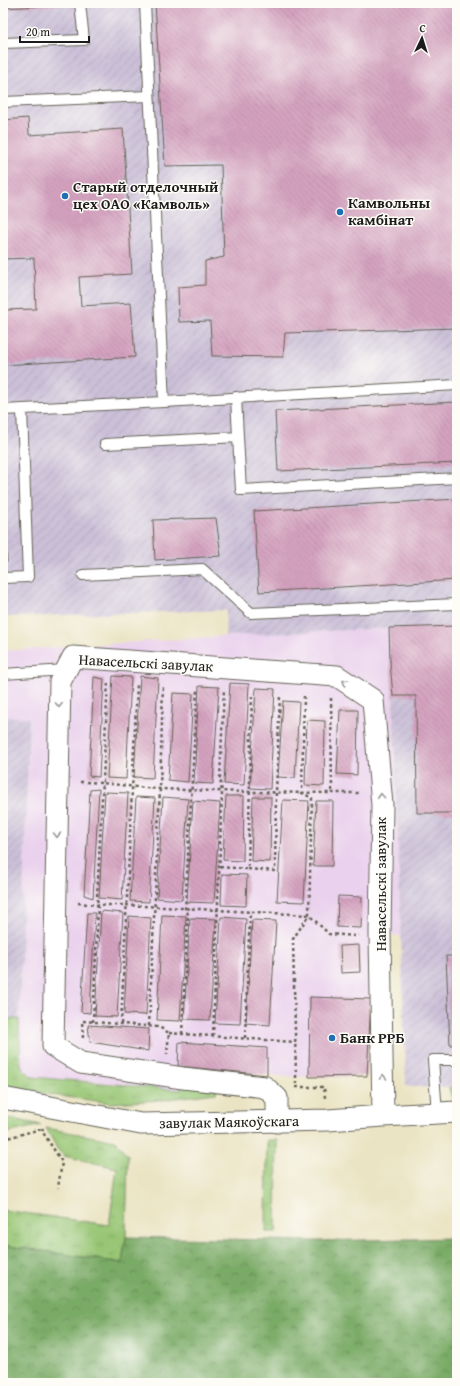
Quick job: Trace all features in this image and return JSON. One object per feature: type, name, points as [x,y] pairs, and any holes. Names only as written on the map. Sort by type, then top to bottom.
[{"type":"street","name":"Навасельскі завулак","points":[[277,1122],[277,1098],[265,1087],[183,1078],[82,1063],[53,1046],[60,682],[73,657],[337,676],[373,700],[382,805],[380,929],[383,1116]]},
{"type":"street","name":"завулак Маякоўскага","points":[[3,1098],[141,1124],[277,1122],[447,1112]]},
{"type":"lane","points":[[3,43],[84,40],[80,3]]},
{"type":"lane","points":[[145,3],[164,402]]},
{"type":"lane","points":[[3,102],[149,96]]},
{"type":"lane","points":[[3,410],[457,385]]},
{"type":"lane","points":[[236,397],[241,490],[457,478]]},
{"type":"lane","points":[[3,578],[28,577],[22,409]]},
{"type":"lane","points":[[105,444],[238,437]]},
{"type":"lane","points":[[83,574],[202,569],[251,613],[457,604]]},
{"type":"lane","points":[[3,674],[66,670]]},
{"type":"lane","points":[[447,1112],[433,1060],[457,1060]]},
{"type":"path","points":[[93,1022],[98,905],[97,898],[109,660]]},
{"type":"path","points":[[121,1024],[138,662]]},
{"type":"path","points":[[149,1026],[164,664]]},
{"type":"path","points":[[182,1034],[188,914],[185,911],[185,908],[198,666]]},
{"type":"path","points":[[213,1036],[220,867],[220,778],[224,668]]},
{"type":"path","points":[[248,869],[253,670]]},
{"type":"path","points":[[220,867],[275,871],[276,793],[281,672]]},
{"type":"path","points":[[302,793],[305,674]]},
{"type":"path","points":[[331,676],[332,793]]},
{"type":"path","points":[[58,782],[103,782],[160,789],[250,793],[381,792]]},
{"type":"path","points":[[302,793],[312,798],[309,915],[293,939],[296,1087],[324,1087],[328,1120]]},
{"type":"path","points":[[56,900],[98,905],[126,905],[309,915],[329,934],[355,936],[380,929]]},
{"type":"path","points":[[245,1038],[250,912]]},
{"type":"path","points":[[83,1039],[82,1021],[159,1027]]},
{"type":"path","points":[[169,1033],[294,1042]]},
{"type":"path","points":[[44,1122],[42,1131],[62,1162],[58,1188]]},
{"type":"shaded area","points":[[3,3],[457,3],[457,1087],[435,1088],[406,1086],[393,696],[389,628],[225,636],[226,610],[3,617]]},
{"type":"shaded area","points":[[389,628],[393,696],[401,936],[380,933],[373,934],[367,1076],[296,1077],[179,1066],[183,1078],[182,1090],[32,1077],[21,1066],[19,1019],[29,719],[3,716],[3,651],[225,636]]},
{"type":"shaded area","points":[[3,716],[29,718],[19,1019],[3,1019]]},
{"type":"green space","points":[[3,1019],[19,1019],[21,1066],[32,1077],[181,1090],[182,1082],[217,1086],[216,1093],[161,1100],[112,1103],[59,1096],[3,1086]]},
{"type":"green space","points":[[457,1087],[457,1100],[452,1099],[449,1088]]},
{"type":"green space","points":[[3,1117],[41,1125],[3,1134]]},
{"type":"green space","points":[[46,1128],[116,1141],[128,1156],[126,1237],[122,1263],[3,1245],[3,1210],[109,1225],[117,1168],[64,1156],[58,1150]]},
{"type":"green space","points":[[267,1140],[277,1140],[276,1232],[266,1232]]},
{"type":"green space","points":[[126,1237],[314,1241],[457,1238],[457,1383],[3,1383],[3,1245],[122,1263]]},
{"type":"building","points":[[3,3],[62,3],[62,5],[3,8]]},
{"type":"building","name":"Камвольны камбінат","points":[[155,3],[457,3],[457,328],[285,333],[283,357],[212,356],[210,321],[179,322],[178,287],[205,285],[205,261],[224,257],[221,165],[165,166]]},
{"type":"building","name":"Старый отделочный цех ОАО «Камволь»","points":[[28,118],[29,135],[123,129],[132,274],[79,277],[81,306],[131,303],[135,357],[3,365],[3,310],[36,309],[34,258],[3,259],[3,120]]},
{"type":"building","points":[[457,402],[457,463],[278,471],[275,411]]},
{"type":"building","points":[[4,495],[7,562],[3,562]]},
{"type":"building","points":[[457,499],[457,580],[259,592],[254,511]]},
{"type":"building","points":[[216,518],[221,556],[155,560],[153,520]]},
{"type":"building","points":[[457,626],[457,813],[417,813],[416,696],[393,696],[389,628]]},
{"type":"building","points":[[113,676],[131,677],[126,779],[107,778]]},
{"type":"building","points":[[140,676],[158,678],[153,778],[134,777]]},
{"type":"building","points":[[94,677],[104,679],[99,777],[89,776]]},
{"type":"building","points":[[230,683],[249,684],[244,785],[224,784]]},
{"type":"building","points":[[199,686],[219,687],[213,784],[194,783]]},
{"type":"building","points":[[256,688],[275,689],[270,789],[250,788]]},
{"type":"building","points":[[173,693],[193,694],[188,782],[168,780]]},
{"type":"building","points":[[283,701],[299,702],[295,778],[278,777]]},
{"type":"building","points":[[340,710],[358,710],[357,775],[337,774]]},
{"type":"building","points":[[307,720],[325,721],[324,786],[305,785]]},
{"type":"building","points":[[99,789],[93,898],[84,895],[90,790]]},
{"type":"building","points":[[105,792],[128,793],[122,900],[99,898]]},
{"type":"building","points":[[226,796],[244,796],[243,861],[223,860]]},
{"type":"building","points":[[136,797],[155,798],[149,902],[130,901]]},
{"type":"building","points":[[163,797],[188,799],[182,900],[157,898]]},
{"type":"building","points":[[253,797],[271,797],[270,862],[251,861]]},
{"type":"building","points":[[283,800],[309,801],[304,902],[277,901]]},
{"type":"building","points":[[193,801],[220,803],[214,903],[187,902]]},
{"type":"building","points":[[316,801],[333,801],[332,866],[313,866]]},
{"type":"building","points":[[222,874],[247,875],[246,906],[221,905]]},
{"type":"building","points":[[338,896],[362,897],[361,928],[337,927]]},
{"type":"building","points":[[101,911],[123,913],[117,1017],[95,1016]]},
{"type":"building","points":[[87,913],[95,913],[90,1013],[81,1012]]},
{"type":"building","points":[[162,915],[186,916],[180,1021],[157,1020]]},
{"type":"building","points":[[129,916],[151,918],[146,1015],[124,1014]]},
{"type":"building","points":[[221,917],[246,919],[240,1024],[215,1023]]},
{"type":"building","points":[[190,918],[216,919],[210,1020],[184,1019]]},
{"type":"building","points":[[252,920],[276,921],[270,1025],[246,1023]]},
{"type":"building","points":[[359,945],[360,972],[341,973],[340,946]]},
{"type":"building","points":[[446,956],[457,956],[457,1044],[450,1045]]},
{"type":"building","points":[[310,997],[371,999],[367,1076],[309,1077]]},
{"type":"building","points":[[88,1025],[149,1029],[148,1051],[90,1042]]},
{"type":"building","points":[[179,1042],[267,1048],[267,1075],[178,1066]]},
{"type":"place","name":"Старый отделочный цех ОАО «Камволь»","points":[[65,196]]},
{"type":"place","name":"Камвольны камбінат","points":[[340,212]]},
{"type":"place","name":"Банк РРБ","points":[[332,1038]]}]
